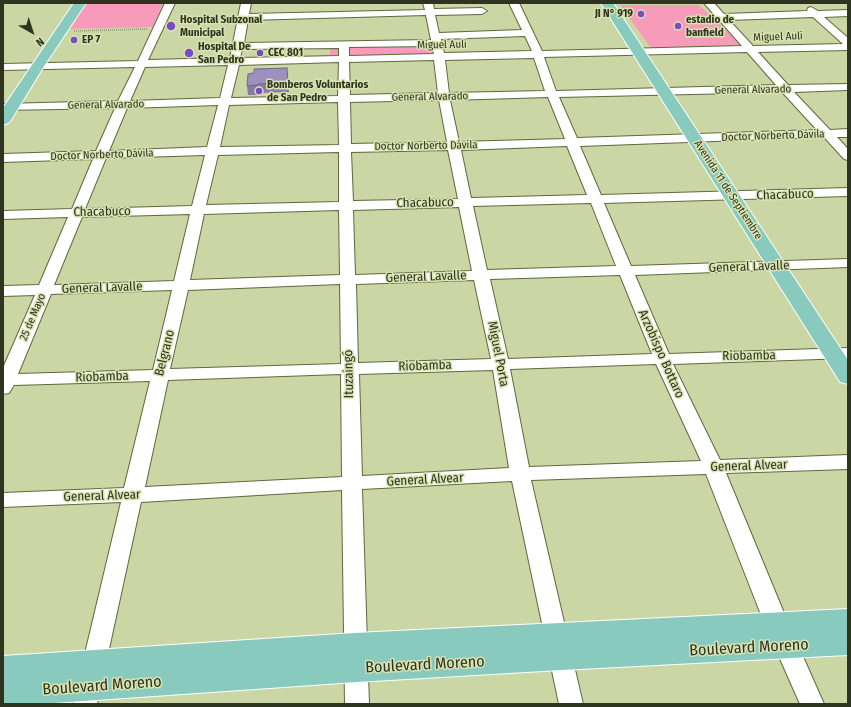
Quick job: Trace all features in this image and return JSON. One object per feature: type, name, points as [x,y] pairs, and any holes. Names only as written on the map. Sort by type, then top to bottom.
[{"type":"main road","points":[[3,120],[7,107],[62,31],[80,3]]},
{"type":"main road","name":"Avenida 11 de Septiembre","points":[[607,3],[644,52]]},
{"type":"main road","name":"Avenida 11 de Septiembre","points":[[617,3],[644,52],[669,91],[783,265],[843,352],[848,377]]},
{"type":"main road","name":"Boulevard Moreno","points":[[782,636],[848,621]]},
{"type":"main road","name":"Boulevard Moreno","points":[[3,693],[355,657],[782,636],[848,643]]},
{"type":"main road","name":"Boulevard Moreno","points":[[3,669],[89,685]]},
{"type":"street","name":"25 de Mayo","points":[[4,383],[45,290],[122,104],[170,3]]},
{"type":"street","name":"Arzobispo Bottaro","points":[[514,3],[538,54],[552,94],[625,271],[662,358],[714,468],[782,636],[812,704]]},
{"type":"street","points":[[709,3],[785,89],[848,156]]},
{"type":"street","points":[[802,3],[848,43]]},
{"type":"street","points":[[245,10],[480,7],[491,34]]},
{"type":"street","name":"Miguel Porta","points":[[429,8],[437,45],[444,97],[500,363],[520,474],[571,704]]},
{"type":"street","name":"Belgrano","points":[[89,685],[198,210],[225,102],[245,10]]},
{"type":"street","points":[[722,17],[848,14]]},
{"type":"street","points":[[437,45],[491,34],[527,33]]},
{"type":"street","name":"Miguel Auli","points":[[3,67],[141,63],[236,54],[343,51],[437,45],[538,54],[848,47]]},
{"type":"street","points":[[236,54],[343,51]]},
{"type":"street","name":"Ituzaingó","points":[[343,51],[351,485],[357,704]]},
{"type":"street","name":"General Alvarado","points":[[7,107],[848,87]]},
{"type":"street","name":"Doctor Norberto Dávila","points":[[3,158],[848,134]]},
{"type":"street","name":"Chacabuco","points":[[3,215],[848,192]]},
{"type":"street","name":"General Lavalle","points":[[3,291],[848,264]]},
{"type":"street","name":"Riobamba","points":[[4,383],[160,375],[349,368],[843,352]]},
{"type":"street","name":"General Alvear","points":[[3,500],[351,485],[520,474],[848,462]]},
{"type":"path","points":[[62,31],[158,29]]},
{"type":"shaded area","points":[[85,3],[163,3],[153,27],[69,29]]},
{"type":"shaded area","name":"estadio de banfield","points":[[620,5],[699,5],[744,47],[654,52]]},
{"type":"shaded area","points":[[434,44],[439,55],[330,58],[330,46]]},
{"type":"building","points":[[287,68],[288,82],[247,86],[248,74],[254,73],[254,69]]},
{"type":"place","name":"JI N° 919","points":[[641,14]]},
{"type":"place","name":"Hospital Subzonal Municipal","points":[[171,26]]},
{"type":"place","name":"estadio de banfield","points":[[678,26]]},
{"type":"place","name":"EP 7","points":[[74,40]]},
{"type":"place","name":"Hospital De San Pedro","points":[[189,53]]},
{"type":"place","name":"CEC 801","points":[[260,53]]},
{"type":"place","name":"Bomberos Voluntarios de San Pedro","points":[[259,91]]}]
